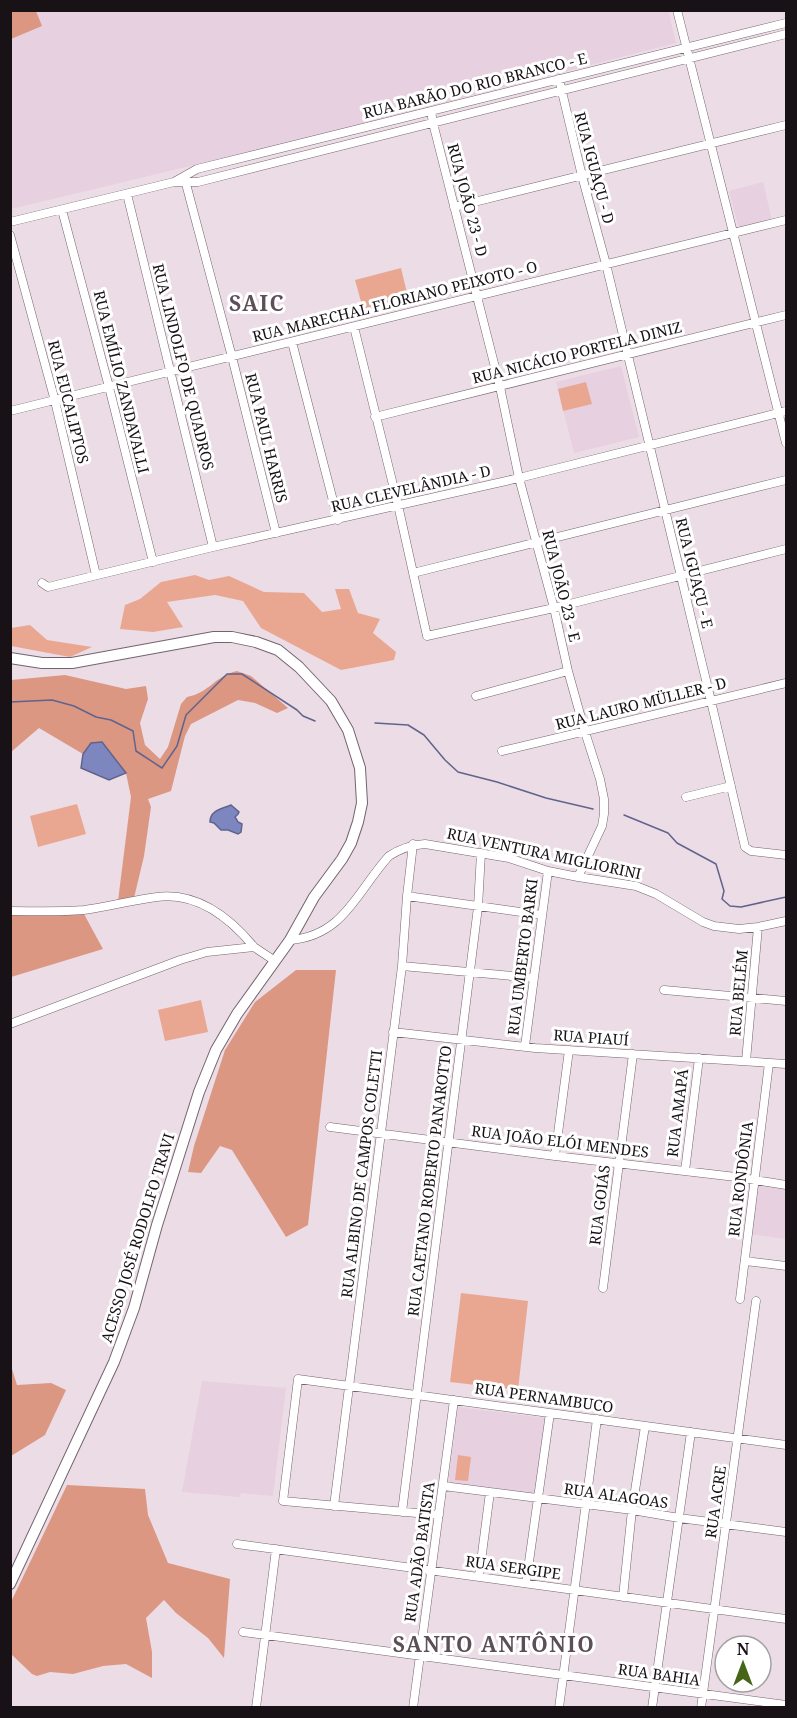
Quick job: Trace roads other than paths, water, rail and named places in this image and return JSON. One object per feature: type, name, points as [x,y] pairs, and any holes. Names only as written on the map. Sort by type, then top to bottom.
[{"type":"highway","name":"ACESSO JOSÉ RODOLFO TRAVI","points":[[10,658],[42,663],[72,663],[197,639],[232,637],[278,650],[300,667],[331,701],[348,730],[360,768],[362,803],[351,843],[342,859],[310,904],[290,940],[237,1014],[216,1050],[199,1092],[157,1225],[134,1308],[114,1362],[10,1584]]},
{"type":"street","points":[[676,10],[756,323],[783,412],[786,443]]},
{"type":"street","name":"RUA BARÃO DO RIO BRANCO - E","points":[[10,222],[185,179],[196,169],[786,23]]},
{"type":"street","points":[[775,26],[782,35]]},
{"type":"street","name":"RUA BARÃO DO RIO BRANCO - E","points":[[185,179],[198,182],[782,35]]},
{"type":"street","points":[[626,62],[627,74]]},
{"type":"street","name":"RUA IGUAÇU - D","points":[[559,79],[560,91],[606,264]]},
{"type":"street","points":[[506,92],[508,104]]},
{"type":"street","name":"RUA JOÃO 23 - D","points":[[431,111],[432,123],[478,296]]},
{"type":"street","points":[[454,207],[786,125]]},
{"type":"street","name":"RUA PAUL HARRIS","points":[[185,179],[276,533]]},
{"type":"street","name":"RUA LINDOLFO DE QUADROS","points":[[127,194],[213,547]]},
{"type":"street","name":"RUA EMÍLIO ZANDAVALLI","points":[[62,210],[153,562]]},
{"type":"street","name":"RUA MARECHAL FLORIANO PEIXOTO - O","points":[[10,411],[786,220]]},
{"type":"street","name":"RUA EUCALIPTOS","points":[[10,235],[54,401],[96,575]]},
{"type":"street","name":"RUA IGUAÇU - E","points":[[606,264],[745,847],[751,851],[786,855]]},
{"type":"street","name":"RUA JOÃO 23 - E","points":[[478,296],[519,478],[554,608],[568,671],[604,799],[602,826],[578,877]]},
{"type":"street","name":"RUA NICÁCIO PORTELA DINIZ","points":[[375,417],[786,315]]},
{"type":"street","points":[[354,327],[427,636],[554,608],[786,549]]},
{"type":"street","points":[[292,342],[338,520]]},
{"type":"street","name":"RUA CLEVELÂNDIA - D","points":[[42,583],[48,587],[519,478],[783,412]]},
{"type":"street","points":[[413,573],[786,480]]},
{"type":"street","points":[[476,696],[568,671]]},
{"type":"street","name":"RUA LAURO MÜLLER - D","points":[[502,751],[786,683]]},
{"type":"street","points":[[686,797],[731,786]]},
{"type":"street","points":[[290,940],[306,938],[335,924],[348,912],[389,856],[413,844]]},
{"type":"street","name":"RUA VENTURA MIGLIORINI","points":[[413,844],[436,844],[509,858],[548,871],[636,886],[656,894],[708,924],[732,928],[758,927],[786,921]]},
{"type":"street","name":"RUA ALBINO DE CAMPOS COLETTI","points":[[334,1506],[402,966],[413,844]]},
{"type":"street","name":"RUA CAETANO ROBERTO PANAROTTO","points":[[402,1512],[478,906],[481,853]]},
{"type":"street","name":"RUA UMBERTO BARKI","points":[[525,1046],[548,871]]},
{"type":"street","points":[[407,896],[542,915]]},
{"type":"street","points":[[10,911],[83,910],[159,897],[189,899],[232,923],[254,947],[275,961]]},
{"type":"street","name":"RUA BELÉM","points":[[746,1061],[758,927]]},
{"type":"street","points":[[10,1024],[180,960],[207,952],[254,947]]},
{"type":"street","points":[[402,966],[534,978]]},
{"type":"street","points":[[664,990],[786,1001]]},
{"type":"street","name":"RUA PIAUÍ","points":[[393,1032],[569,1050],[786,1064]]},
{"type":"street","points":[[555,1156],[569,1050]]},
{"type":"street","name":"RUA GOIÁS","points":[[603,1288],[633,1054]]},
{"type":"street","name":"RUA AMAPÁ","points":[[685,1171],[699,1058]]},
{"type":"street","name":"RUA RONDÔNIA","points":[[740,1299],[769,1063]]},
{"type":"street","name":"RUA JOÃO ELÓI MENDES","points":[[330,1126],[786,1185]]},
{"type":"street","points":[[745,1261],[786,1266]]},
{"type":"street","name":"RUA ACRE","points":[[701,1707],[756,1301]]},
{"type":"street","name":"RUA PERNAMBUCO","points":[[334,1506],[283,1501],[298,1379],[786,1444]]},
{"type":"street","name":"RUA ADÃO BATISTA","points":[[414,1707],[454,1400]]},
{"type":"street","points":[[526,1583],[550,1413]]},
{"type":"street","points":[[560,1707],[597,1419]]},
{"type":"street","points":[[623,1596],[632,1510],[645,1425]]},
{"type":"street","points":[[652,1707],[692,1432]]},
{"type":"street","name":"RUA ALAGOAS","points":[[443,1486],[786,1532]]},
{"type":"street","points":[[479,1577],[490,1492]]},
{"type":"street","points":[[334,1506],[439,1515]]},
{"type":"street","name":"RUA SERGIPE","points":[[237,1544],[786,1619]]},
{"type":"street","points":[[255,1707],[276,1549]]},
{"type":"street","name":"RUA BAHIA","points":[[243,1632],[786,1705]]},
{"type":"water","points":[[102,742],[126,773],[109,780],[81,768],[83,754],[91,743]]},
{"type":"water","points":[[231,805],[239,812],[235,817],[242,824],[241,832],[238,834],[221,830],[210,822],[214,812]]},
{"type":"waterway","points":[[10,702],[52,700],[74,706],[96,717],[111,720],[133,731],[136,751],[162,768],[177,746],[186,715],[227,674],[242,674],[303,716],[315,721]]},
{"type":"waterway","points":[[375,723],[408,725],[424,735],[458,772],[546,798],[593,809]]},
{"type":"waterway","points":[[624,815],[668,833],[677,843],[716,864],[724,891],[722,899],[730,906],[741,907],[786,897]]},
{"type":"district","name":"SAIC","points":[[257,304]]},
{"type":"district","name":"SANTO ANTÔNIO","points":[[494,1645]]}]
